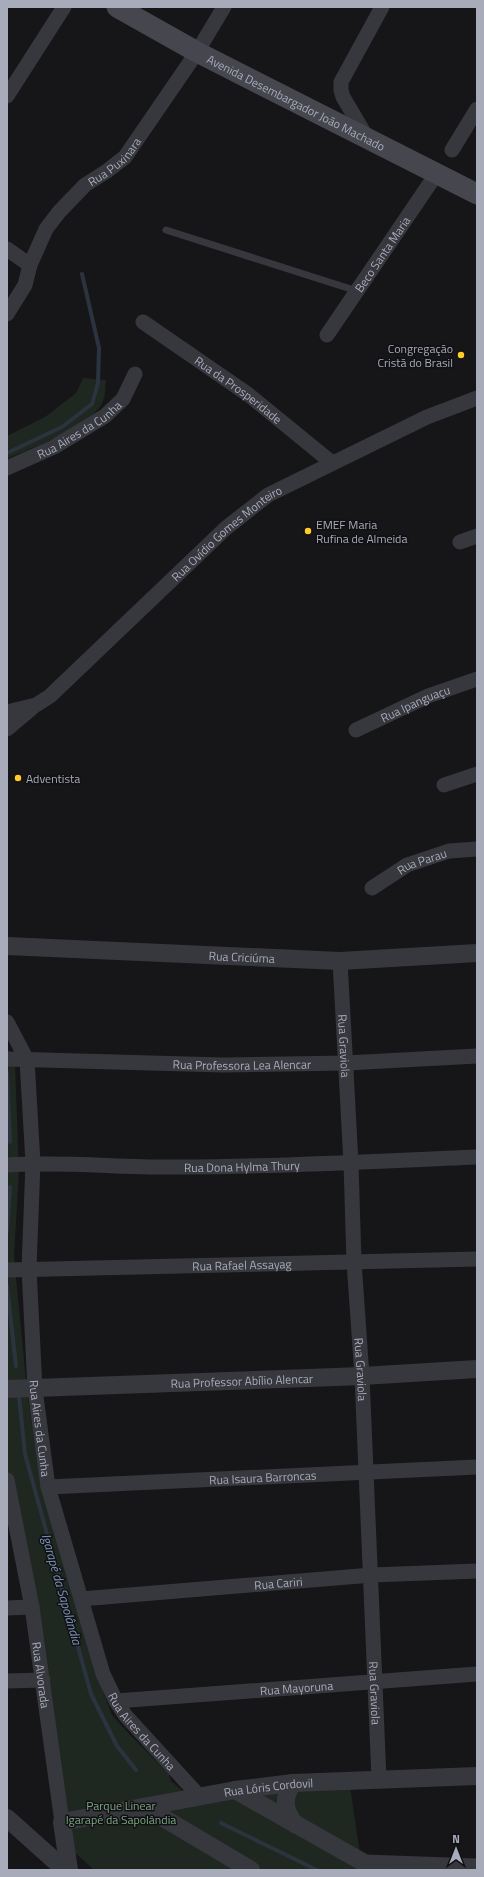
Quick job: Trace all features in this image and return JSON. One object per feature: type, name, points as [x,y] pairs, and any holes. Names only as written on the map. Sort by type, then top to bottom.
[{"type":"main road","name":"Avenida Desembargador João Machado","points":[[117,7],[197,52],[366,136],[477,194]]},
{"type":"street","points":[[7,96],[64,7]]},
{"type":"street","name":"Rua Puxinara","points":[[7,314],[25,285],[30,265],[46,229],[59,212],[85,185],[125,157],[197,52],[224,7]]},
{"type":"street","points":[[366,136],[340,90],[341,82],[382,7]]},
{"type":"street","points":[[452,150],[477,110]]},
{"type":"street","name":"Beco Santa Maria","points":[[327,335],[437,174]]},
{"type":"street","points":[[7,249],[30,265]]},
{"type":"street","name":"Rua da Prosperidade","points":[[143,322],[249,395],[331,462]]},
{"type":"street","name":"Rua Aires da Cunha","points":[[7,468],[54,447],[105,416],[124,399],[135,374]]},
{"type":"street","name":"Rua Ovídio Gomes Monteiro","points":[[7,712],[36,705],[50,696],[226,528],[268,495],[331,462],[427,417],[477,398]]},
{"type":"street","points":[[460,542],[477,536]]},
{"type":"street","name":"Rua Ipanguaçu","points":[[356,730],[428,696],[477,680]]},
{"type":"street","points":[[7,729],[36,705]]},
{"type":"street","points":[[444,785],[477,774]]},
{"type":"street","name":"Rua Parau","points":[[372,888],[407,865],[449,851],[477,849]]},
{"type":"street","name":"Rua Criciúma","points":[[7,946],[340,961],[477,954]]},
{"type":"street","name":"Rua Graviola","points":[[340,961],[351,1162],[354,1262],[362,1376],[365,1473],[372,1575],[379,1779]]},
{"type":"street","name":"Rua Aires da Cunha","points":[[7,1022],[27,1060],[33,1163],[28,1268],[35,1389],[48,1487],[103,1674],[116,1701],[133,1724],[200,1797]]},
{"type":"street","name":"Rua Professora Lea Alencar","points":[[7,1059],[223,1065],[346,1063],[477,1056]]},
{"type":"street","name":"Rua Dona Hylma Thury","points":[[7,1165],[33,1163],[170,1168],[275,1167],[351,1162],[477,1157]]},
{"type":"street","name":"Rua Rafael Assayag","points":[[7,1270],[28,1268],[477,1259]]},
{"type":"street","name":"Rua Professor Abílio Alencar","points":[[7,1389],[362,1376],[477,1369]]},
{"type":"street","name":"Rua Isaura Barroncas","points":[[48,1487],[477,1467]]},
{"type":"street","name":"Rua Alvorada","points":[[7,1480],[12,1541],[32,1607],[69,1870]]},
{"type":"street","name":"Rua Cariri","points":[[81,1599],[372,1575],[477,1571]]},
{"type":"street","points":[[7,1608],[32,1607]]},
{"type":"street","name":"Rua Mayoruna","points":[[116,1701],[477,1674]]},
{"type":"street","points":[[7,1681],[43,1680]]},
{"type":"street","name":"Rua Lóris Cordovil","points":[[62,1822],[234,1790],[293,1783],[477,1776]]},
{"type":"street","points":[[293,1783],[288,1790],[285,1800],[285,1808],[289,1817],[297,1825]]},
{"type":"street","points":[[234,1790],[370,1866],[477,1866]]},
{"type":"street","points":[[145,1807],[251,1870]]},
{"type":"street","points":[[7,1818],[65,1870]]},
{"type":"lane","points":[[166,230],[357,291]]},
{"type":"green space","points":[[83,378],[106,380],[104,399],[97,410],[75,427],[45,443],[7,459],[7,436],[45,417],[76,393]]},
{"type":"green space","name":"Parque Linear Igarapé da Sapolândia","points":[[7,1047],[15,1064],[19,1171],[14,1256],[27,1390],[40,1480],[94,1668],[112,1715],[169,1774],[171,1781],[193,1800],[350,1786],[362,1868],[365,1870],[94,1870],[71,1849],[19,1528],[7,1471]]},
{"type":"waterway","name":"Igarapé da Sapolândia","points":[[7,453],[62,427],[92,404],[98,383],[99,348],[82,274]]},
{"type":"waterway","name":"Igarapé da Sapolândia","points":[[7,1073],[10,1142]]},
{"type":"waterway","name":"Igarapé da Sapolândia","points":[[7,1231],[10,1187]]},
{"type":"waterway","name":"Igarapé da Sapolândia","points":[[7,1286],[16,1366]]},
{"type":"waterway","name":"Igarapé da Sapolândia","points":[[19,1396],[25,1454],[91,1694],[117,1746],[136,1770]]},
{"type":"waterway","name":"Igarapé da Sapolândia","points":[[221,1823],[317,1870]]},
{"type":"place","name":"Congregação Cristã do Brasil","points":[[461,355]]},
{"type":"place","name":"EMEF Maria Rufina de Almeida","points":[[308,531]]},
{"type":"place","name":"Adventista","points":[[18,778]]}]
